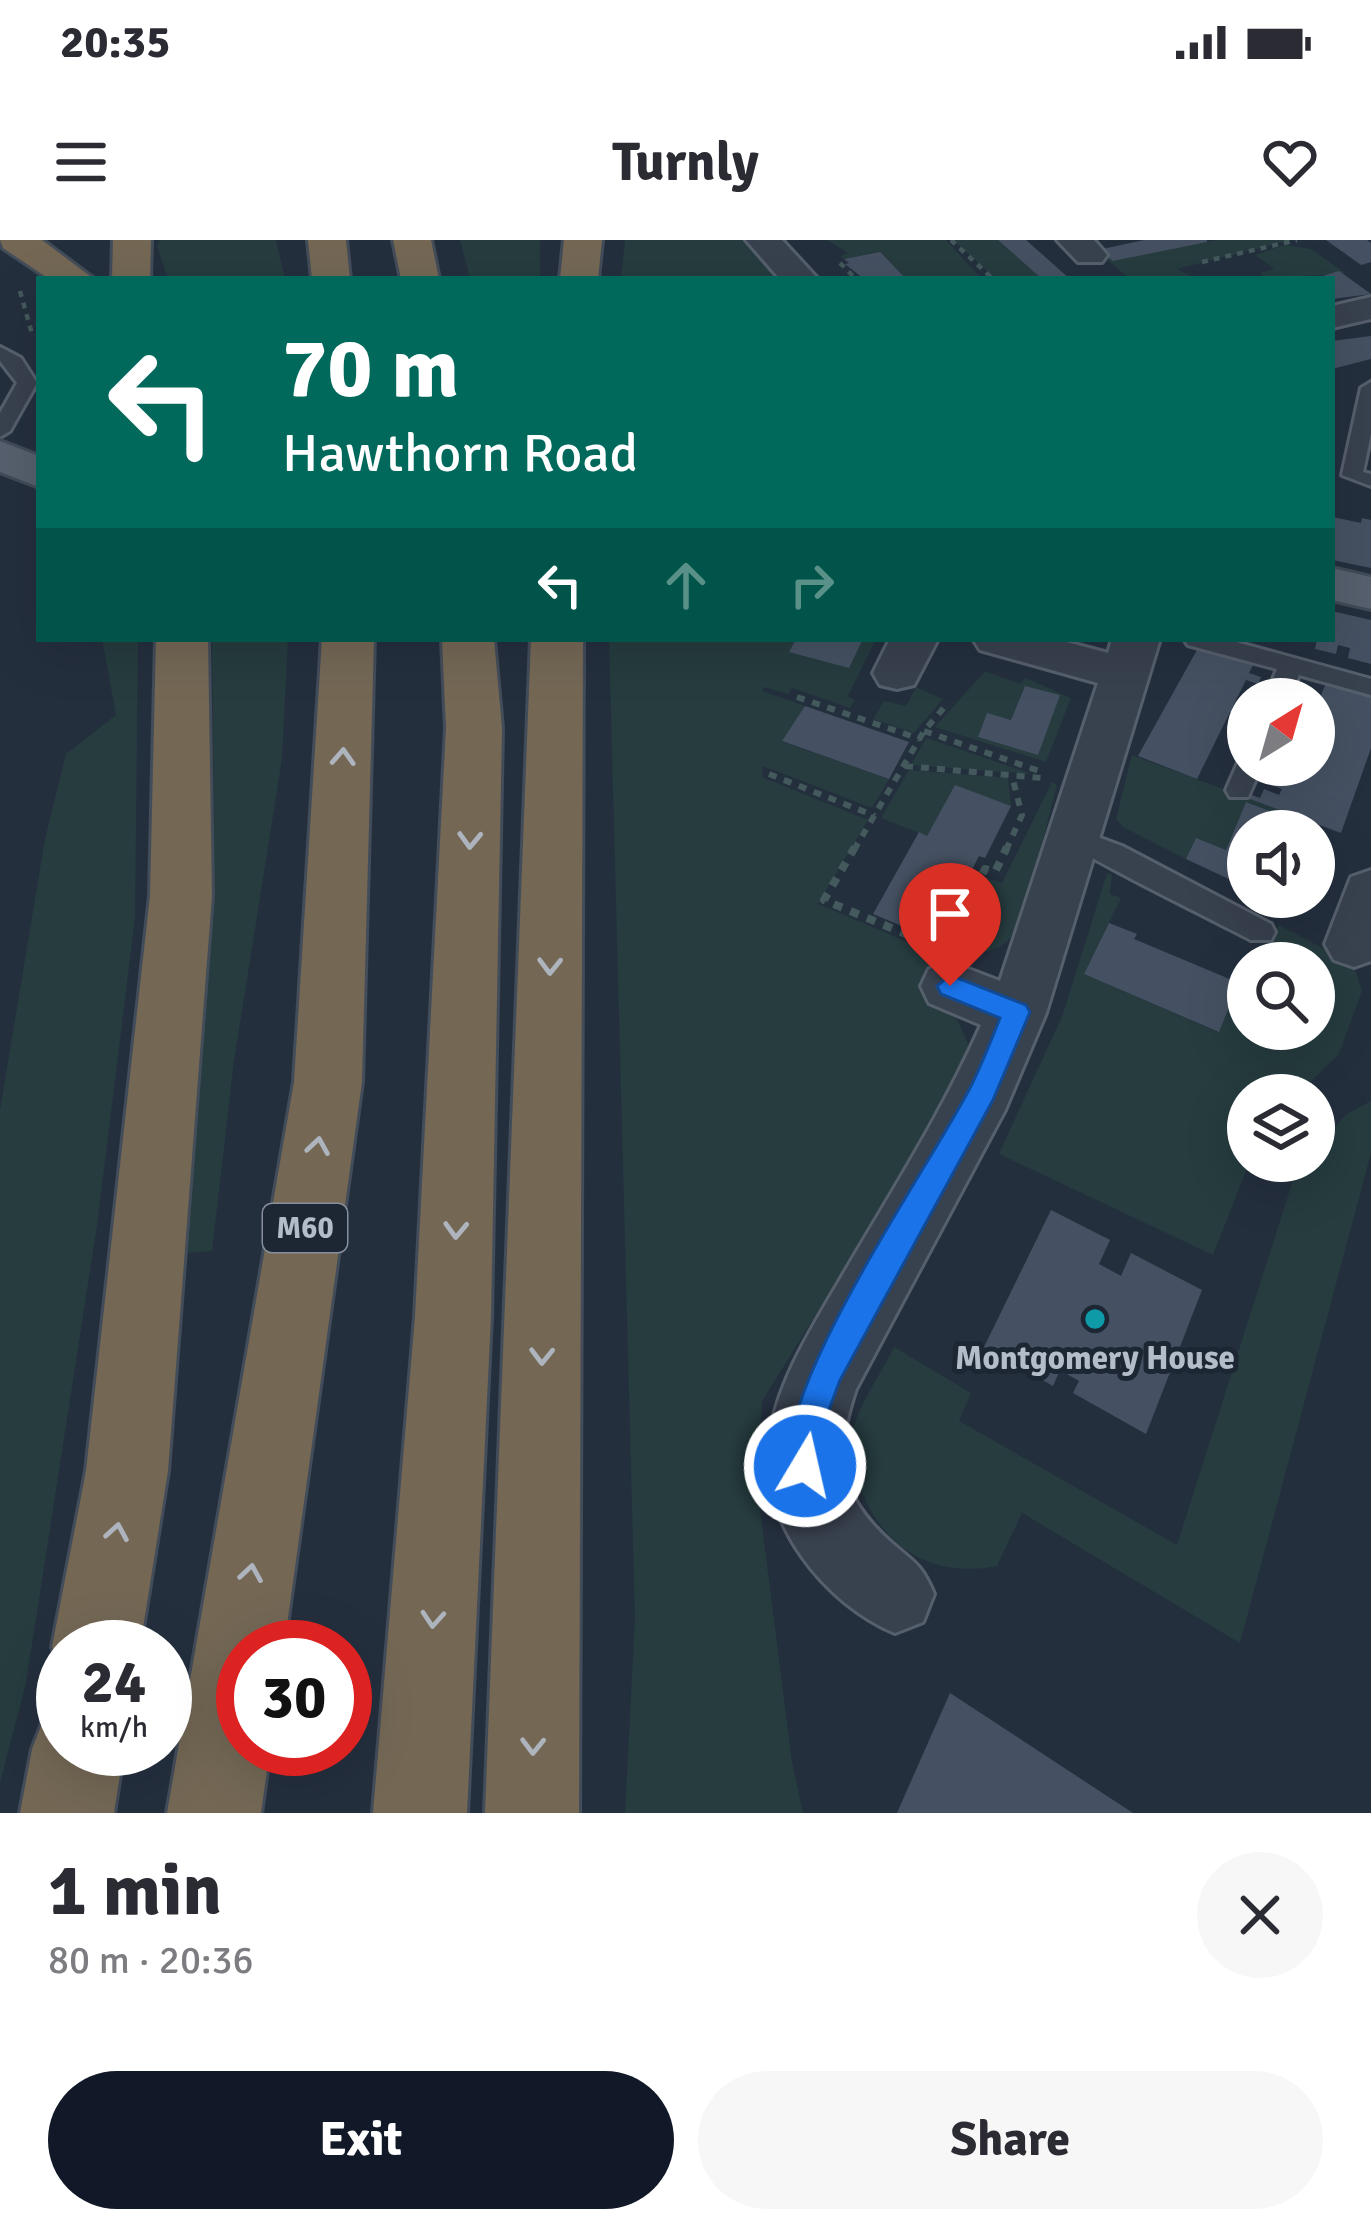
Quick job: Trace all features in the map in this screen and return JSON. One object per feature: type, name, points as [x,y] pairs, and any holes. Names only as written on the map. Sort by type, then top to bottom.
[{"type":"highway","points":[[15,259],[93,271],[132,240]]},
{"type":"highway","points":[[328,240],[331,276]]},
{"type":"highway","points":[[412,240],[419,276]]},
{"type":"highway","points":[[579,276],[583,240]]},
{"type":"highway","points":[[101,1620],[127,1472],[181,896],[182,642]]},
{"type":"highway","name":"M60","points":[[214,1813],[328,1082],[348,642]]},
{"type":"highway","points":[[420,1813],[453,1317],[474,728],[468,642]]},
{"type":"highway","points":[[532,1813],[557,642]]},
{"type":"highway","points":[[67,1813],[73,1776]]},
{"type":"main road","points":[[0,455],[36,472]]},
{"type":"main road","points":[[0,500],[36,497]]},
{"type":"main road","points":[[1335,585],[1371,593]]},
{"type":"street","points":[[764,240],[797,276]]},
{"type":"street","points":[[1335,316],[1371,308]]},
{"type":"street","points":[[895,1594],[860,1571],[826,1526],[805,1466],[809,1418],[827,1371],[983,1091],[1016,1012],[1076,839],[1130,656],[1020,642]]},
{"type":"street","points":[[950,986],[1016,1012]]},
{"type":"lane","points":[[0,352],[27,382],[0,431]]},
{"type":"lane","points":[[0,393],[23,374]]},
{"type":"lane","points":[[1371,388],[1352,475],[1371,480]]},
{"type":"lane","points":[[1207,642],[1371,687]]},
{"type":"lane","points":[[1286,678],[1291,666]]},
{"type":"lane","points":[[1076,839],[1112,853],[1261,932]]},
{"type":"path","points":[[950,240],[987,276]]},
{"type":"path","points":[[1202,262],[1297,240]]},
{"type":"path","points":[[1224,260],[1284,247]]},
{"type":"path","points":[[15,259],[36,336]]},
{"type":"path","points":[[838,261],[853,276]]},
{"type":"path","points":[[968,262],[986,276]]},
{"type":"path","points":[[859,719],[894,670]]},
{"type":"path","points":[[797,697],[1062,779],[905,766]]},
{"type":"path","points":[[948,703],[922,735],[824,900],[944,950],[985,868],[995,872],[1022,815],[1012,776]]},
{"type":"path","points":[[769,773],[875,816]]},
{"type":"green space","points":[[160,240],[276,240],[284,276],[167,276],[157,246]]},
{"type":"green space","points":[[460,240],[540,240],[540,276],[469,276]]},
{"type":"green space","points":[[625,240],[747,240],[777,276],[621,276]]},
{"type":"green space","points":[[827,240],[946,240],[979,276],[903,276],[880,252],[841,256],[848,253]]},
{"type":"green space","points":[[953,240],[998,240],[1039,276],[993,276]]},
{"type":"green space","points":[[1218,240],[1291,240],[1177,269],[1191,276],[1126,276],[1106,259]]},
{"type":"green space","points":[[1284,245],[1311,249],[1345,273],[1264,276],[1260,273],[1274,269],[1255,255]]},
{"type":"green space","points":[[103,642],[138,642],[135,918],[97,1226],[26,1683],[0,1783],[0,1110],[45,839],[66,754],[116,715]]},
{"type":"green space","points":[[212,642],[288,642],[282,759],[234,1061],[212,1251],[185,1253],[214,821]]},
{"type":"green space","points":[[609,642],[875,642],[848,696],[855,700],[850,708],[792,688],[788,694],[764,687],[762,691],[805,706],[783,742],[889,779],[872,808],[763,766],[762,777],[868,820],[818,904],[941,956],[926,993],[957,1019],[972,1053],[895,1188],[762,1401],[758,1494],[792,1762],[803,1813],[625,1813],[635,1618]]},
{"type":"green space","points":[[985,671],[1020,684],[1026,678],[1071,698],[1046,762],[935,727]],"holes":[[[1025,686],[1059,695],[1038,754],[978,737],[987,714],[1011,720]]]},
{"type":"green space","points":[[916,687],[943,699],[914,733],[873,719],[884,701],[906,706]]},
{"type":"green space","points":[[927,738],[1032,774],[911,765]]},
{"type":"green space","points":[[1132,755],[1279,810],[1247,802],[1244,810],[1227,810],[1226,850],[1196,839],[1186,859],[1116,819]]},
{"type":"green space","points":[[909,770],[1008,778],[1011,806],[955,786],[927,836],[881,818]]},
{"type":"green space","points":[[1052,782],[1057,785],[1015,929],[1008,940],[989,951],[955,947],[987,878],[1002,883]]},
{"type":"green space","points":[[1107,873],[1112,875],[1110,894],[1121,898],[1084,974],[1218,1032],[1227,1011],[1227,1050],[1335,1050],[1335,955],[1353,964],[1362,991],[1339,1054],[1319,1074],[1227,1074],[1227,1182],[1242,1182],[1213,1255],[999,1154],[1063,1014]]},
{"type":"green space","points":[[1279,925],[1311,942],[1269,942]]},
{"type":"green space","points":[[1371,1101],[1371,1153],[1240,1643],[1022,1513],[997,1566],[973,1569],[951,1568],[912,1554],[881,1526],[859,1485],[848,1450],[860,1410],[894,1347],[971,1393],[959,1421],[1177,1545],[1292,1182],[1335,1182],[1335,1126]]},
{"type":"building","points":[[998,240],[1026,240],[1067,276],[1039,276]]},
{"type":"building","points":[[1144,240],[1207,242],[1113,261],[1098,250]]},
{"type":"building","points":[[1326,240],[1367,240],[1371,262],[1361,265]]},
{"type":"building","points":[[880,252],[903,276],[860,276],[844,259]]},
{"type":"building","points":[[1339,271],[1371,294],[1335,299],[1335,276],[1323,276]]},
{"type":"building","points":[[1371,336],[1371,359],[1335,368],[1335,341]]},
{"type":"building","points":[[1335,517],[1361,523],[1362,518],[1371,520],[1371,568],[1335,561]]},
{"type":"building","points":[[1335,612],[1371,620],[1371,664],[1348,658],[1350,648],[1338,645],[1336,654],[1315,649],[1316,642],[1335,642]]},
{"type":"building","points":[[794,642],[862,642],[849,668],[789,652]]},
{"type":"building","points":[[1198,648],[1254,663],[1249,673],[1261,678],[1227,678],[1227,718],[1197,779],[1138,756]]},
{"type":"building","points":[[1335,685],[1371,694],[1371,748],[1341,833],[1335,831],[1335,810],[1279,810],[1247,798],[1249,794],[1260,798],[1264,789],[1279,795],[1282,789],[1274,786],[1335,786]]},
{"type":"building","points":[[1025,686],[1060,695],[1038,755],[978,737],[987,713],[1011,720]]},
{"type":"building","points":[[805,706],[909,742],[889,779],[782,741]]},
{"type":"building","points":[[955,785],[1011,806],[936,940],[873,914],[919,832],[927,836]]},
{"type":"building","points":[[1246,802],[1267,810],[1243,810]]},
{"type":"building","points":[[1196,838],[1226,850],[1227,878],[1186,859]]},
{"type":"building","points":[[1109,923],[1137,934],[1134,939],[1227,978],[1227,1012],[1219,1032],[1084,974]]},
{"type":"building","name":"Montgomery House","points":[[1051,1210],[1110,1240],[1099,1264],[1121,1276],[1131,1253],[1202,1290],[1146,1434],[1073,1393],[1079,1381],[1060,1370],[1053,1386],[984,1347]]},
{"type":"building","points":[[950,1693],[1133,1813],[897,1813]]},
{"type":"place","name":"Montgomery House","points":[[1095,1319]]},
{"type":"route","points":[[805,1466],[809,1418],[827,1371],[983,1091],[1016,1012],[950,986]]}]
